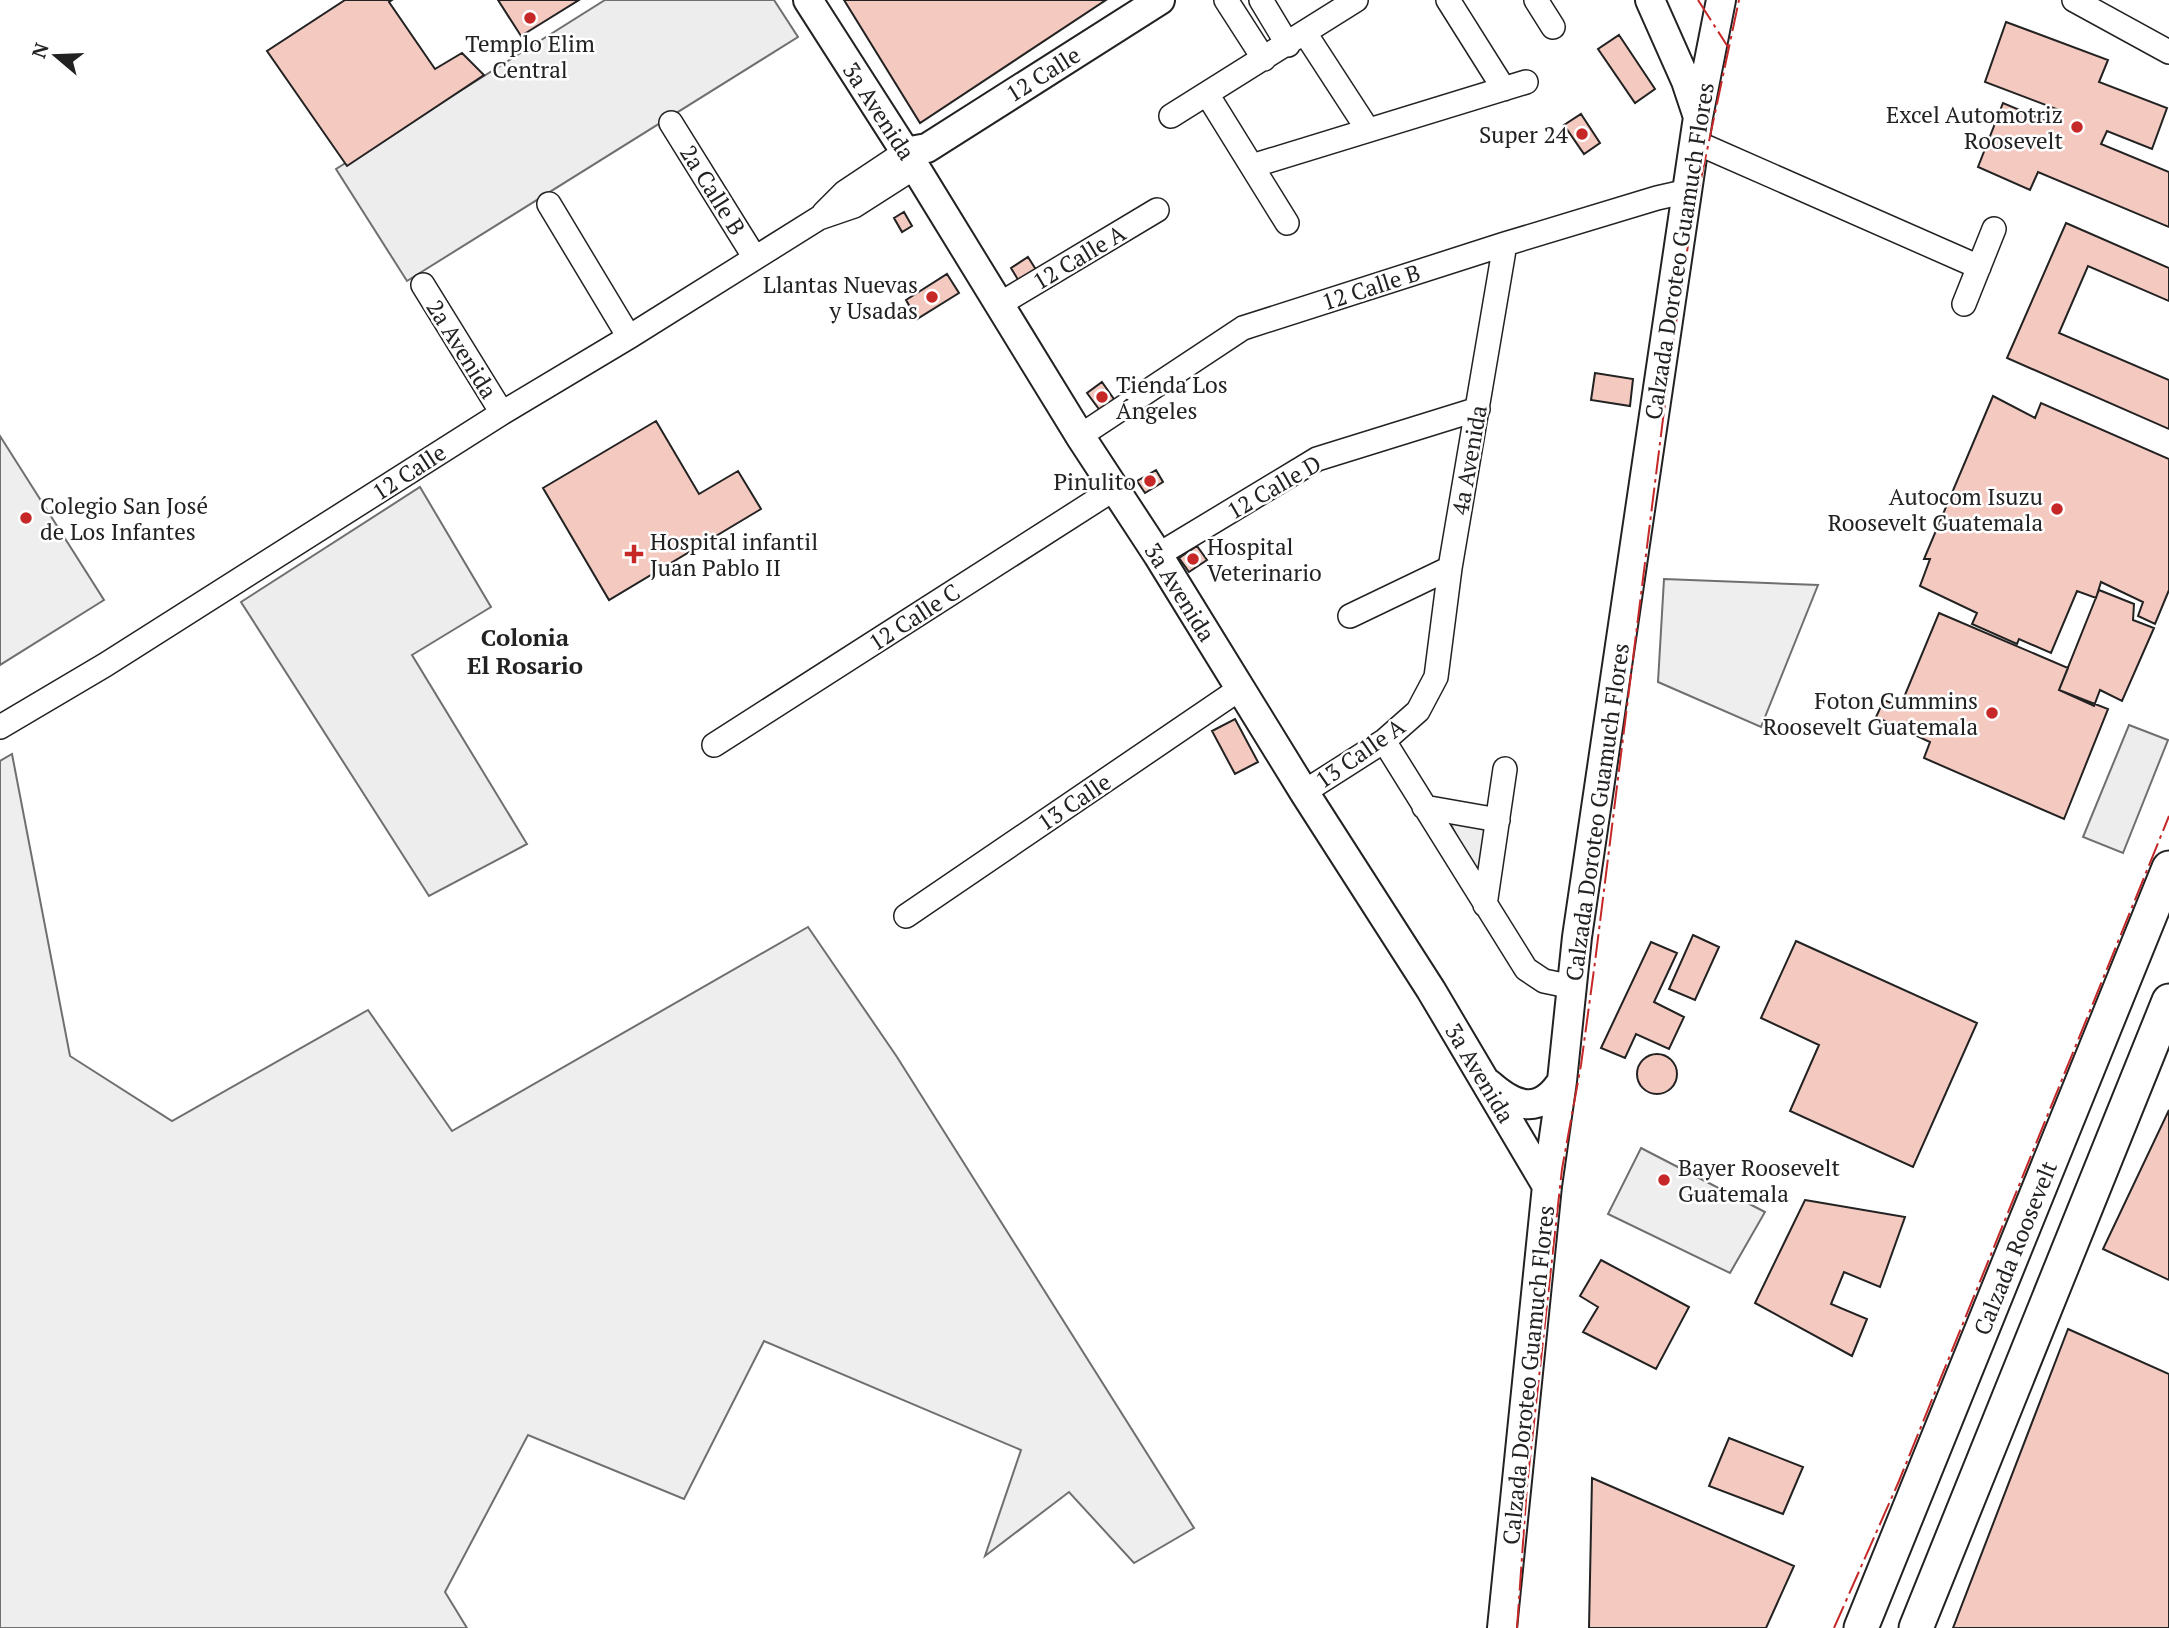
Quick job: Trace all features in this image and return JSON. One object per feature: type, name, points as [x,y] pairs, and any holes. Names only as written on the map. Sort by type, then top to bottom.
[{"type":"highway","name":"Calzada Roosevelt","points":[[1861,1628],[2169,868]]},
{"type":"highway","points":[[1916,1628],[2169,1001]]},
{"type":"highway","points":[[1932,1457],[1954,1414],[1967,1408],[1973,1412],[1977,1428],[1976,1482]]},
{"type":"main road","name":"3a Avenida","points":[[808,0],[916,156],[1000,304],[1080,436],[1432,990],[1547,1186]]},
{"type":"main road","name":"12 Calle","points":[[916,156],[1160,0]]},
{"type":"main road","points":[[1650,0],[1686,81],[1696,129]]},
{"type":"main road","name":"Calzada Doroteo Guamuch Flores","points":[[1502,1628],[1547,1186],[1562,1081],[1577,937],[1696,129],[1721,0]]},
{"type":"main road","points":[[1485,1079],[1507,1098],[1531,1105],[1549,1098],[1562,1081]]},
{"type":"street","points":[[1226,0],[1264,59]]},
{"type":"street","points":[[1171,116],[1356,0]]},
{"type":"street","points":[[1448,0],[1504,89]]},
{"type":"street","points":[[1536,0],[1553,27]]},
{"type":"street","points":[[2074,0],[2169,52]]},
{"type":"street","points":[[1239,20],[1262,2],[1296,39],[1368,130]]},
{"type":"street","points":[[1252,166],[1526,82]]},
{"type":"street","points":[[1207,94],[1287,223]]},
{"type":"street","name":"2a Calle B","points":[[671,123],[755,258]]},
{"type":"street","points":[[1696,129],[1979,267]]},
{"type":"street","name":"12 Calle","points":[[0,727],[105,665],[502,413],[819,218],[845,192],[916,156]]},
{"type":"street","name":"12 Calle B","points":[[1080,436],[1243,328],[1505,244],[1688,191]]},
{"type":"street","points":[[549,204],[629,337]]},
{"type":"street","name":"12 Calle A","points":[[1000,304],[1157,210]]},
{"type":"street","points":[[1964,304],[1994,229]]},
{"type":"street","name":"4a Avenida","points":[[1436,677],[1451,568],[1505,244]]},
{"type":"street","name":"2a Avenida","points":[[423,285],[502,413]]},
{"type":"street","name":"12 Calle D","points":[[1158,555],[1317,459],[1478,409]]},
{"type":"street","name":"12 Calle C","points":[[714,745],[1114,489]]},
{"type":"street","points":[[1350,616],[1451,568]]},
{"type":"street","name":"13 Calle A","points":[[1304,792],[1384,741],[1418,711],[1436,677]]},
{"type":"street","name":"13 Calle","points":[[906,916],[1241,688]]},
{"type":"street","points":[[1384,741],[1525,969],[1544,981],[1573,987]]},
{"type":"street","points":[[1485,905],[1505,769]]},
{"type":"street","points":[[1424,807],[1499,820]]},
{"type":"shaded area","points":[[605,0],[774,0],[798,37],[407,281],[336,169]]},
{"type":"shaded area","name":"Colegio San José de Los Infantes","points":[[0,436],[104,600],[0,665]]},
{"type":"shaded area","points":[[420,487],[491,607],[412,655],[527,844],[429,896],[241,602]]},
{"type":"shaded area","points":[[1664,579],[1818,585],[1761,727],[1658,682]]},
{"type":"shaded area","points":[[2129,725],[2168,740],[2123,853],[2083,837]]},
{"type":"shaded area","points":[[12,754],[70,1056],[172,1121],[368,1010],[452,1131],[808,927],[897,1057],[1194,1528],[1134,1563],[1069,1492],[985,1556],[1021,1450],[764,1341],[684,1499],[528,1435],[445,1592],[467,1628],[0,1628],[0,761]]},
{"type":"shaded area","points":[[1448,819],[1486,826],[1478,877]]},
{"type":"shaded area","name":"Bayer Roosevelt Guatemala","points":[[1641,1148],[1765,1212],[1730,1273],[1608,1214]]},
{"type":"building","points":[[345,0],[392,0],[389,2],[435,69],[462,53],[484,75],[347,166],[267,51]]},
{"type":"building","name":"Templo Elim Central","points":[[498,0],[579,0],[521,36]]},
{"type":"building","points":[[844,0],[1106,0],[920,123]]},
{"type":"building","name":"Excel Automotriz Roosevelt","points":[[2006,22],[2108,60],[2099,82],[2167,108],[2152,149],[2107,131],[2101,144],[2169,172],[2169,227],[2038,172],[2030,190],[1978,167],[2003,103],[2053,124],[2059,110],[1985,82]]},
{"type":"building","points":[[1619,35],[1655,89],[1635,103],[1598,49]]},
{"type":"building","name":"Super 24","points":[[1581,114],[1600,143],[1584,154],[1564,125]]},
{"type":"building","points":[[904,212],[912,226],[902,232],[894,218]]},
{"type":"building","points":[[2066,223],[2169,268],[2169,301],[2088,266],[2059,333],[2169,380],[2169,429],[2007,358]]},
{"type":"building","points":[[1028,257],[1040,276],[1023,288],[1011,268]]},
{"type":"building","name":"Llantas Nuevas y Usadas","points":[[947,274],[959,293],[917,319],[906,300]]},
{"type":"building","points":[[1595,373],[1633,379],[1630,406],[1591,400]]},
{"type":"building","name":"Tienda Los Ángeles","points":[[1102,382],[1116,402],[1101,412],[1087,393]]},
{"type":"building","name":"Autocom Isuzu Roosevelt Guatemala","points":[[1993,396],[2035,418],[2041,403],[2169,459],[2169,590],[2155,624],[2138,616],[2143,602],[2101,582],[2096,598],[2077,591],[2051,653],[2019,639],[2017,644],[1972,624],[1977,613],[1920,586],[1930,559],[1924,559]]},
{"type":"building","name":"Hospital infantil Juan Pablo II","points":[[656,421],[699,494],[738,471],[761,509],[609,600],[543,488]]},
{"type":"building","name":"Pinulito","points":[[1156,470],[1163,482],[1145,493],[1137,481]]},
{"type":"building","name":"Hospital Veterinario","points":[[1197,546],[1207,560],[1189,572],[1179,558]]},
{"type":"building","points":[[2099,590],[2134,604],[2133,620],[2154,628],[2122,701],[2100,690],[2094,706],[2059,690]]},
{"type":"building","name":"Foton Cummins Roosevelt Guatemala","points":[[1939,613],[2068,668],[2059,690],[2108,709],[2064,819],[1924,758],[1930,742],[1876,717],[1884,700],[1900,707]]},
{"type":"building","points":[[1235,719],[1258,762],[1235,774],[1212,731]]},
{"type":"building","points":[[1693,935],[1719,947],[1695,1000],[1669,989]]},
{"type":"building","name":"Bayer Roosevelt Guatemala","points":[[1796,941],[1977,1023],[1913,1167],[1790,1111],[1819,1045],[1761,1018]]},
{"type":"building","points":[[1651,942],[1677,953],[1654,1002],[1684,1017],[1669,1049],[1636,1034],[1625,1058],[1601,1048]]},
{"type":"building","points":[[1657,1054],[1665,1055],[1671,1060],[1676,1066],[1676,1082],[1671,1088],[1665,1093],[1657,1094],[1649,1093],[1643,1088],[1638,1082],[1637,1074],[1638,1066],[1643,1060],[1649,1055]]},
{"type":"building","points":[[2169,1110],[2169,1280],[2103,1249]]},
{"type":"building","name":"Bayer Roosevelt Guatemala","points":[[1805,1200],[1905,1217],[1880,1287],[1844,1272],[1831,1304],[1867,1319],[1852,1356],[1755,1303]]},
{"type":"building","points":[[1601,1260],[1689,1307],[1656,1369],[1583,1332],[1598,1307],[1580,1296]]},
{"type":"building","points":[[2068,1329],[2169,1374],[2169,1628],[1953,1628]]},
{"type":"building","points":[[1729,1438],[1803,1467],[1783,1514],[1709,1486]]},
{"type":"building","points":[[1592,1478],[1794,1566],[1766,1628],[1589,1628]]},
{"type":"power","points":[[1698,0],[1728,47]]},
{"type":"power","points":[[1517,1628],[1527,1486],[1562,1169],[1581,1065],[1595,962],[1671,355],[1691,226],[1739,0]]},
{"type":"power","points":[[1834,1628],[1899,1481],[2169,816]]},
{"type":"place","name":"Templo Elim Central","points":[[530,18]]},
{"type":"place","name":"Excel Automotriz Roosevelt","points":[[2077,127]]},
{"type":"place","name":"Super 24","points":[[1582,134]]},
{"type":"place","name":"Llantas Nuevas y Usadas","points":[[932,297]]},
{"type":"place","name":"Tienda Los Ángeles","points":[[1102,397]]},
{"type":"place","name":"Pinulito","points":[[1150,481]]},
{"type":"place","name":"Autocom Isuzu Roosevelt Guatemala","points":[[2057,509]]},
{"type":"place","name":"Colegio San José de Los Infantes","points":[[26,518]]},
{"type":"place","name":"Hospital infantil Juan Pablo II","points":[[634,554]]},
{"type":"place","name":"Hospital Veterinario","points":[[1193,559]]},
{"type":"place","name":"Foton Cummins Roosevelt Guatemala","points":[[1992,713]]},
{"type":"place","name":"Bayer Roosevelt Guatemala","points":[[1664,1180]]},
{"type":"district","name":"Colonia El Rosario","points":[[525,651]]}]
